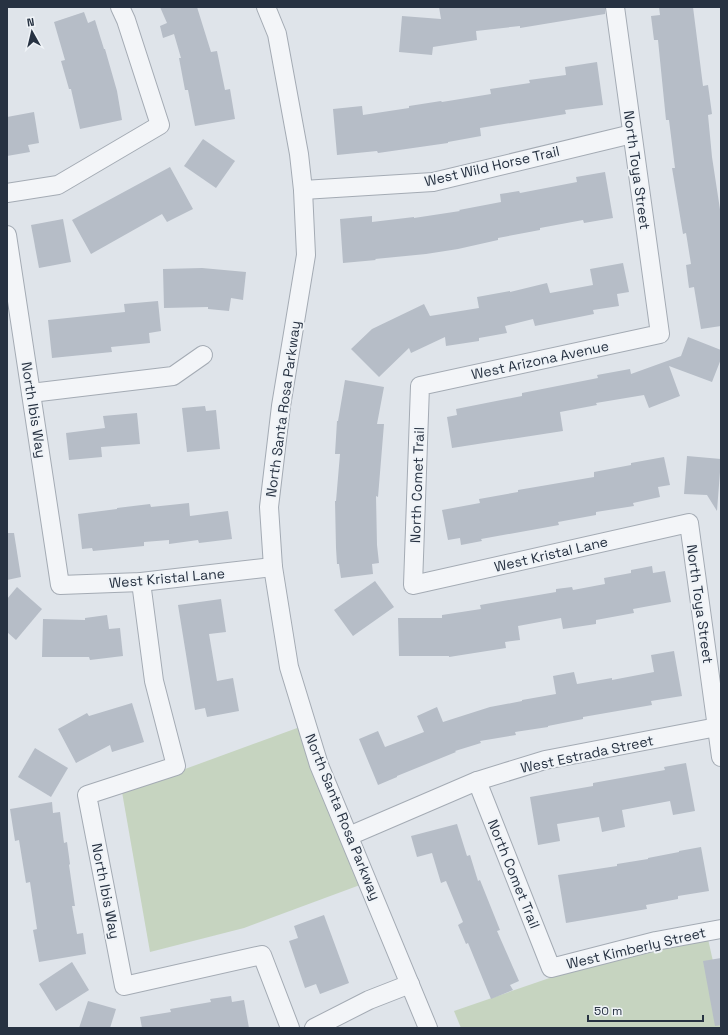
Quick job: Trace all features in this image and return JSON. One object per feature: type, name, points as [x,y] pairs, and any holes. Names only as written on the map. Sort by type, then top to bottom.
[{"type":"street","points":[[7,193],[58,185],[160,126],[126,20],[120,7]]},
{"type":"street","name":"North Santa Rosa Parkway","points":[[266,7],[277,34],[299,154],[303,190],[306,256],[280,406],[269,507],[273,567],[289,667],[319,765],[428,1028]]},
{"type":"street","name":"North Toya Street","points":[[614,7],[660,334]]},
{"type":"street","name":"West Wild Horse Trail","points":[[303,190],[434,182],[632,134]]},
{"type":"street","name":"North Ibis Way","points":[[7,235],[60,585]]},
{"type":"street","name":"West Arizona Avenue","points":[[420,386],[660,334]]},
{"type":"street","points":[[31,393],[173,376],[203,355]]},
{"type":"street","name":"North Comet Trail","points":[[413,585],[420,386]]},
{"type":"street","name":"North Toya Street","points":[[689,522],[721,757]]},
{"type":"street","name":"West Kristal Lane","points":[[413,585],[689,522]]},
{"type":"street","name":"West Kristal Lane","points":[[60,585],[141,582],[273,567]]},
{"type":"street","name":"North Ibis Way","points":[[141,582],[154,682],[176,766],[88,795],[124,986],[262,955],[290,1028]]},
{"type":"street","name":"West Estrada Street","points":[[349,836],[477,781],[545,760],[717,726]]},
{"type":"street","name":"North Comet Trail","points":[[477,781],[551,968]]},
{"type":"street","name":"West Kimberly Street","points":[[551,968],[656,941],[721,929]]},
{"type":"street","points":[[314,1028],[369,1000],[410,984]]},
{"type":"green space","points":[[300,727],[360,885],[244,928],[150,952],[122,792]]},
{"type":"green space","points":[[708,939],[721,997],[721,1028],[461,1028],[454,1011],[567,972]]},
{"type":"building","points":[[160,7],[197,7],[211,52],[217,51],[225,90],[230,89],[235,119],[195,126],[188,90],[185,90],[179,58],[181,58],[174,34],[163,38],[160,26],[167,23]]},
{"type":"building","points":[[439,7],[605,7],[605,14],[520,28],[520,26],[476,31],[477,40],[433,47],[432,55],[399,52],[402,16],[441,19]]},
{"type":"building","points":[[659,7],[693,7],[703,86],[708,85],[712,114],[708,115],[712,157],[721,216],[721,326],[701,329],[694,287],[689,288],[686,265],[691,264],[686,233],[683,234],[672,168],[675,168],[669,120],[666,120],[658,40],[654,40],[651,16],[660,15]]},
{"type":"building","points":[[84,12],[88,23],[95,20],[117,91],[122,120],[80,129],[71,89],[69,89],[61,61],[65,60],[54,22]]},
{"type":"building","points":[[597,62],[603,105],[565,110],[566,114],[480,128],[481,136],[448,143],[378,153],[377,151],[337,155],[333,109],[362,106],[363,115],[409,108],[409,106],[491,94],[490,89],[530,83],[529,80],[566,75],[565,67]]},
{"type":"building","points":[[34,112],[39,143],[28,145],[30,152],[7,156],[7,117]]},
{"type":"building","points":[[203,139],[235,161],[216,188],[184,166]]},
{"type":"building","points":[[170,167],[193,209],[167,222],[162,214],[91,254],[72,220]]},
{"type":"building","points":[[605,172],[613,218],[584,223],[583,220],[540,228],[540,230],[498,238],[498,240],[458,249],[343,263],[340,219],[372,216],[372,222],[414,218],[460,211],[459,210],[501,202],[500,194],[519,191],[520,193],[577,182],[576,177]]},
{"type":"building","points":[[63,219],[71,262],[39,268],[31,225]]},
{"type":"building","points":[[623,263],[629,292],[617,294],[619,306],[593,310],[594,314],[535,326],[533,319],[505,326],[507,333],[479,338],[479,341],[446,346],[445,337],[411,353],[409,348],[379,377],[351,349],[372,329],[424,304],[430,316],[479,308],[477,297],[510,292],[547,283],[550,293],[593,285],[590,269]]},
{"type":"building","points":[[202,268],[246,272],[243,300],[231,298],[229,311],[208,309],[208,307],[164,308],[163,269]]},
{"type":"building","points":[[158,301],[161,331],[149,333],[150,343],[111,347],[112,352],[52,358],[48,320],[125,312],[124,304]]},
{"type":"building","points":[[688,337],[721,350],[721,359],[712,382],[669,366],[680,396],[649,408],[644,395],[596,403],[597,405],[560,412],[563,431],[452,448],[447,417],[457,415],[456,409],[522,396],[522,393],[598,378],[597,375],[630,369],[631,374],[681,356]]},
{"type":"building","points":[[345,380],[384,387],[377,424],[384,424],[378,497],[376,496],[379,563],[372,564],[373,574],[341,578],[339,564],[337,564],[335,501],[340,454],[335,454],[337,421]]},
{"type":"building","points":[[205,406],[206,411],[216,410],[220,449],[187,452],[182,408]]},
{"type":"building","points":[[137,413],[140,444],[101,447],[102,457],[69,460],[66,433],[105,428],[103,416]]},
{"type":"building","points":[[687,456],[721,459],[717,511],[707,495],[684,494]]},
{"type":"building","points":[[664,457],[670,485],[658,487],[660,497],[633,503],[634,506],[596,512],[596,515],[558,522],[559,525],[481,539],[482,541],[461,545],[460,538],[448,540],[442,510],[480,503],[479,499],[518,492],[518,490],[594,477],[594,472]]},
{"type":"building","points":[[189,503],[190,516],[228,511],[232,539],[199,543],[198,540],[169,544],[169,540],[144,542],[144,546],[93,551],[92,548],[82,549],[78,514],[150,504],[151,507]]},
{"type":"building","points":[[7,533],[14,533],[21,577],[7,580]]},
{"type":"building","points":[[652,566],[653,573],[665,571],[671,602],[633,609],[634,613],[596,620],[596,624],[563,629],[561,618],[518,626],[520,640],[505,642],[506,648],[449,657],[399,656],[398,618],[442,618],[442,615],[481,609],[480,605],[556,592],[556,589],[572,587],[573,590],[605,584],[604,578],[631,573],[631,570]]},
{"type":"building","points":[[375,581],[394,607],[353,636],[334,610]]},
{"type":"building","points":[[17,587],[42,609],[16,640],[7,632],[7,599]]},
{"type":"building","points":[[221,599],[226,632],[209,634],[217,681],[233,678],[239,711],[207,717],[205,708],[195,710],[178,605]]},
{"type":"building","points":[[107,615],[109,629],[120,628],[123,656],[90,660],[89,657],[42,657],[43,619],[85,620],[85,618]]},
{"type":"building","points":[[674,651],[682,696],[651,701],[652,705],[583,717],[583,719],[548,727],[515,732],[516,735],[480,741],[481,743],[455,751],[456,752],[378,785],[359,739],[378,731],[385,747],[424,732],[417,716],[437,707],[443,722],[490,707],[556,694],[553,676],[574,672],[577,684],[612,678],[612,680],[654,672],[651,655]]},
{"type":"building","points":[[132,703],[144,742],[112,752],[110,745],[76,763],[58,729],[87,713],[89,716]]},
{"type":"building","points":[[35,748],[68,768],[51,797],[18,777]]},
{"type":"building","points":[[686,763],[695,811],[673,815],[670,801],[622,810],[625,827],[602,832],[599,817],[557,824],[560,841],[538,845],[530,797],[593,786],[593,783],[665,770],[664,767]]},
{"type":"building","points":[[52,802],[53,813],[60,812],[64,843],[67,842],[75,906],[72,906],[77,934],[83,933],[86,954],[39,962],[33,930],[37,929],[30,882],[26,883],[19,840],[15,841],[10,809]]},
{"type":"building","points":[[457,824],[467,856],[470,855],[478,881],[480,880],[500,930],[497,931],[519,981],[510,985],[513,990],[491,999],[468,943],[466,944],[458,925],[463,922],[446,881],[441,883],[432,853],[417,857],[411,836]]},
{"type":"building","points":[[701,847],[709,891],[678,896],[678,899],[646,905],[647,909],[566,923],[558,875],[617,866],[617,864],[648,859]]},
{"type":"building","points":[[324,915],[349,983],[320,994],[316,984],[305,988],[289,941],[298,938],[294,926]]},
{"type":"building","points":[[721,958],[721,1025],[715,1026],[703,961]]},
{"type":"building","points":[[72,962],[89,990],[56,1011],[39,984]]},
{"type":"building","points":[[231,996],[232,1002],[244,1000],[249,1028],[142,1028],[140,1017],[171,1012],[170,1009],[211,1002],[210,999]]},
{"type":"building","points":[[88,1001],[116,1009],[110,1028],[79,1028]]}]
